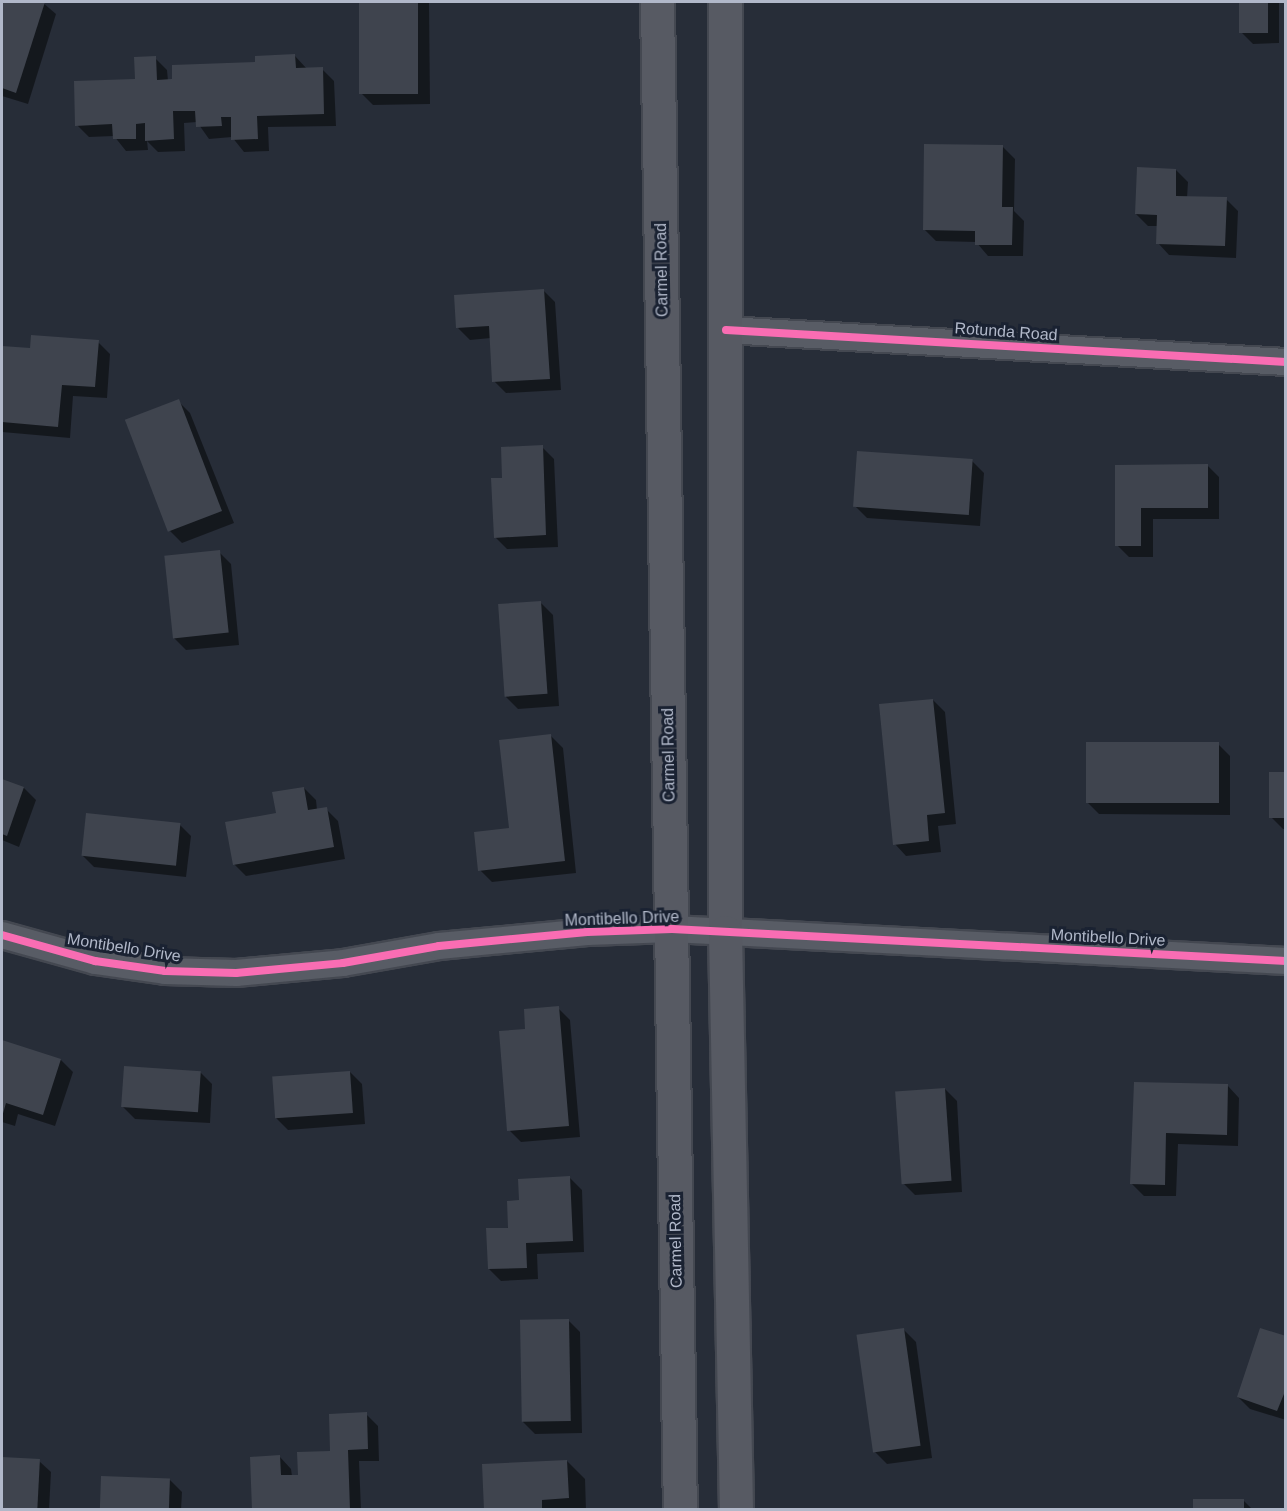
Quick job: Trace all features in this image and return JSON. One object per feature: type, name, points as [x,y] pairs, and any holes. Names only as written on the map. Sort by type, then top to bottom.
[{"type":"main road","name":"Carmel Road","points":[[657,2],[680,1509]]},
{"type":"main road","points":[[725,2],[725,932],[736,1509]]},
{"type":"street","name":"Rotunda Road","points":[[726,330],[1286,362]]},
{"type":"street","name":"Montibello Drive","points":[[2,935],[95,961],[165,971],[236,973],[343,963],[451,945],[587,932],[672,929],[1286,961]]},
{"type":"building","points":[[2,2],[45,2],[16,93],[2,88]]},
{"type":"building","points":[[359,2],[418,2],[418,94],[359,94]]},
{"type":"building","points":[[1239,2],[1268,2],[1268,33],[1239,33]]},
{"type":"building","points":[[295,54],[296,68],[323,67],[324,114],[257,116],[258,139],[231,140],[231,117],[221,117],[222,126],[196,127],[195,111],[173,111],[174,139],[145,141],[145,123],[136,124],[136,139],[113,139],[112,124],[75,126],[74,81],[135,79],[134,57],[156,56],[157,80],[172,79],[172,65],[255,62],[255,56]]},
{"type":"building","points":[[924,144],[1003,145],[1002,207],[1013,207],[1012,245],[975,245],[975,231],[923,230]]},
{"type":"building","points":[[1137,167],[1176,169],[1176,196],[1227,197],[1225,246],[1156,244],[1157,215],[1135,214]]},
{"type":"building","points":[[544,289],[550,379],[492,382],[489,326],[456,328],[454,295]]},
{"type":"building","points":[[31,335],[99,340],[95,387],[62,385],[58,427],[2,422],[2,346],[30,348]]},
{"type":"building","points":[[179,399],[222,511],[168,532],[125,420]]},
{"type":"building","points":[[543,445],[546,535],[494,538],[491,478],[502,478],[501,447]]},
{"type":"building","points":[[857,451],[973,459],[969,515],[853,507]]},
{"type":"building","points":[[1208,464],[1208,508],[1141,508],[1141,546],[1115,546],[1115,465]]},
{"type":"building","points":[[220,550],[229,633],[173,638],[164,556]]},
{"type":"building","points":[[541,601],[547,694],[505,697],[498,604]]},
{"type":"building","points":[[933,699],[945,813],[927,815],[929,841],[893,845],[879,704]]},
{"type":"building","points":[[551,734],[565,861],[478,871],[474,832],[509,828],[499,740]]},
{"type":"building","points":[[1086,742],[1219,742],[1219,803],[1086,803]]},
{"type":"building","points":[[1269,772],[1286,772],[1286,818],[1269,818]]},
{"type":"building","points":[[2,779],[24,787],[7,836],[2,834]]},
{"type":"building","points":[[304,787],[308,810],[327,807],[334,847],[233,865],[225,822],[276,813],[272,792]]},
{"type":"building","points":[[86,813],[180,823],[176,866],[82,856]]},
{"type":"building","points":[[559,1006],[569,1126],[507,1131],[499,1031],[525,1029],[524,1009]]},
{"type":"building","points":[[2,1040],[61,1059],[43,1115],[6,1103],[2,1117]]},
{"type":"building","points":[[124,1066],[201,1071],[198,1112],[121,1107]]},
{"type":"building","points":[[350,1071],[353,1113],[275,1118],[272,1076]]},
{"type":"building","points":[[1134,1082],[1228,1084],[1227,1135],[1166,1133],[1165,1185],[1130,1184]]},
{"type":"building","points":[[945,1088],[951,1181],[902,1184],[895,1091]]},
{"type":"building","points":[[570,1176],[573,1241],[526,1243],[527,1268],[488,1269],[486,1228],[508,1228],[507,1201],[519,1200],[518,1179]]},
{"type":"building","points":[[569,1319],[571,1421],[522,1422],[520,1320]]},
{"type":"building","points":[[904,1328],[921,1446],[873,1453],[856,1335]]},
{"type":"building","points":[[1260,1328],[1286,1336],[1286,1389],[1277,1411],[1237,1397]]},
{"type":"building","points":[[367,1412],[368,1449],[348,1450],[350,1510],[252,1510],[250,1457],[280,1455],[281,1475],[298,1475],[297,1452],[330,1451],[329,1414]]},
{"type":"building","points":[[2,1457],[40,1459],[37,1510],[2,1508]]},
{"type":"building","points":[[567,1460],[569,1498],[542,1500],[542,1510],[484,1510],[482,1464]]},
{"type":"building","points":[[101,1476],[170,1478],[169,1510],[100,1510]]},
{"type":"building","points":[[1193,1499],[1244,1499],[1244,1510],[1193,1510]]},
{"type":"cycle path","points":[[726,330],[1286,362]]},
{"type":"cycle path","points":[[2,935],[95,961],[165,971],[236,973],[343,963],[439,946],[587,932],[672,929],[1286,961]]}]
